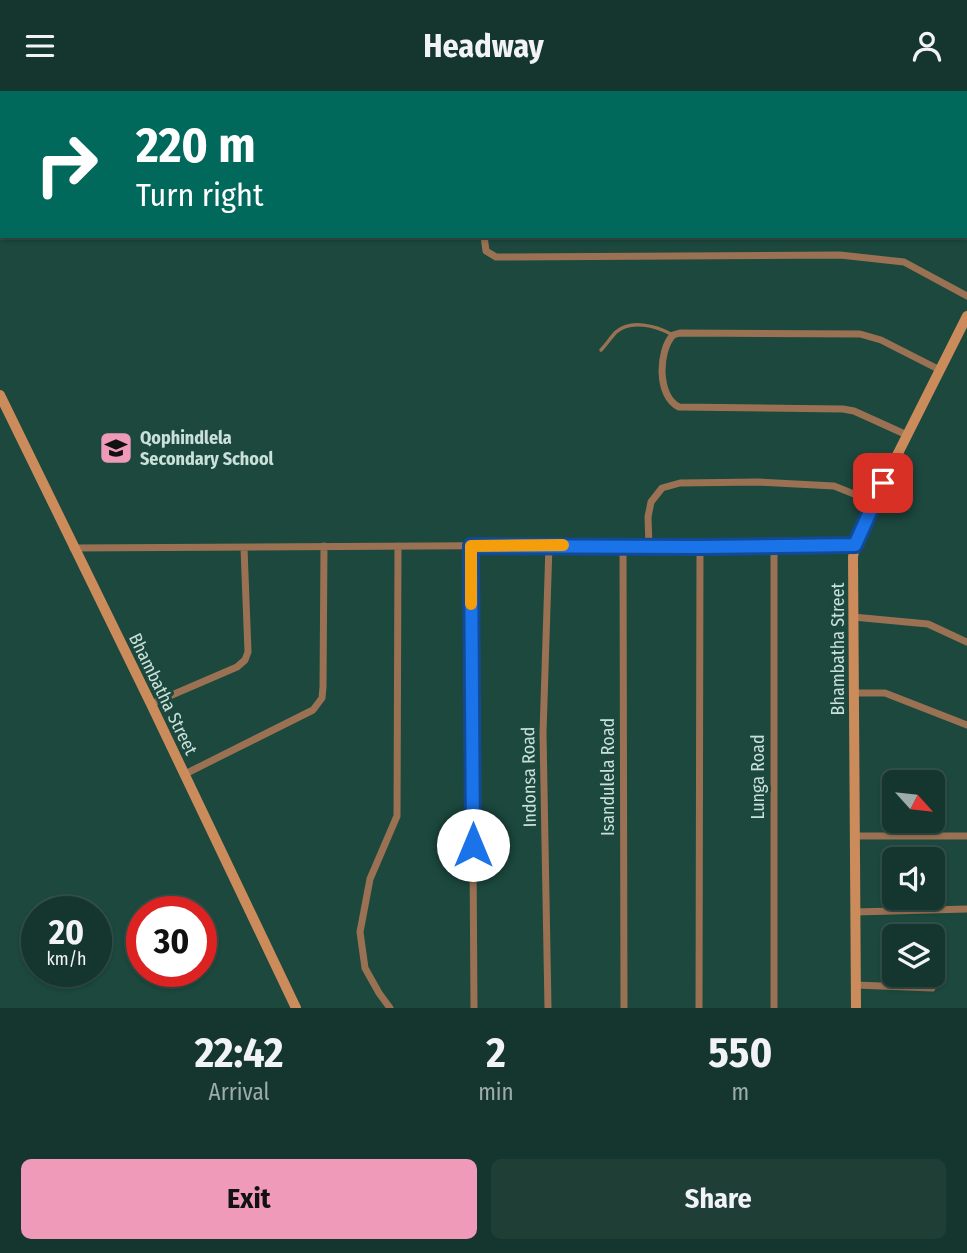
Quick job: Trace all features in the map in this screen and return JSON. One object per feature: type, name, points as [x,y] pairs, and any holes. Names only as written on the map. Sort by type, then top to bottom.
[{"type":"street","points":[[484,238],[486,251],[496,257],[840,255],[882,258],[904,262],[967,296]]},
{"type":"street","name":"Bhambatha Street","points":[[856,1008],[853,693],[855,545],[967,316]]},
{"type":"street","points":[[907,435],[854,411],[843,409],[675,406],[664,391],[665,346],[673,335],[680,333],[860,334],[881,340],[940,370]]},
{"type":"street","name":"Bhambatha Street","points":[[0,395],[296,1008]]},
{"type":"street","points":[[649,546],[648,517],[652,502],[662,488],[680,483],[759,482],[834,486],[874,502]]},
{"type":"street","name":"Indonsa Road","points":[[548,1008],[543,733],[549,545]]},
{"type":"street","name":"Isandulela Road","points":[[623,545],[624,1008]]},
{"type":"street","points":[[73,548],[855,545]]},
{"type":"street","points":[[185,774],[313,710],[320,702],[323,687],[324,546]]},
{"type":"street","points":[[390,1008],[365,968],[360,933],[370,879],[397,816],[398,546]]},
{"type":"street","points":[[471,546],[474,1008]]},
{"type":"street","name":"Lunga Road","points":[[774,546],[774,1008]]},
{"type":"street","points":[[699,1008],[700,547]]},
{"type":"street","points":[[151,704],[237,667],[247,656],[244,548]]},
{"type":"street","points":[[853,617],[928,624],[967,642]]},
{"type":"street","points":[[853,693],[885,693],[967,725]]},
{"type":"street","points":[[855,836],[967,836]]},
{"type":"street","points":[[855,912],[967,909]]},
{"type":"street","points":[[856,985],[932,988]]},
{"type":"lane","points":[[601,350],[616,333],[631,326],[653,326],[673,335]]},
{"type":"slow traffic","points":[[471,604],[471,546],[563,545]]},
{"type":"place","name":"Qophindlela Secondary School","points":[[116,448]]},
{"type":"route","points":[[473,845],[471,546],[855,545],[883,483]]}]
